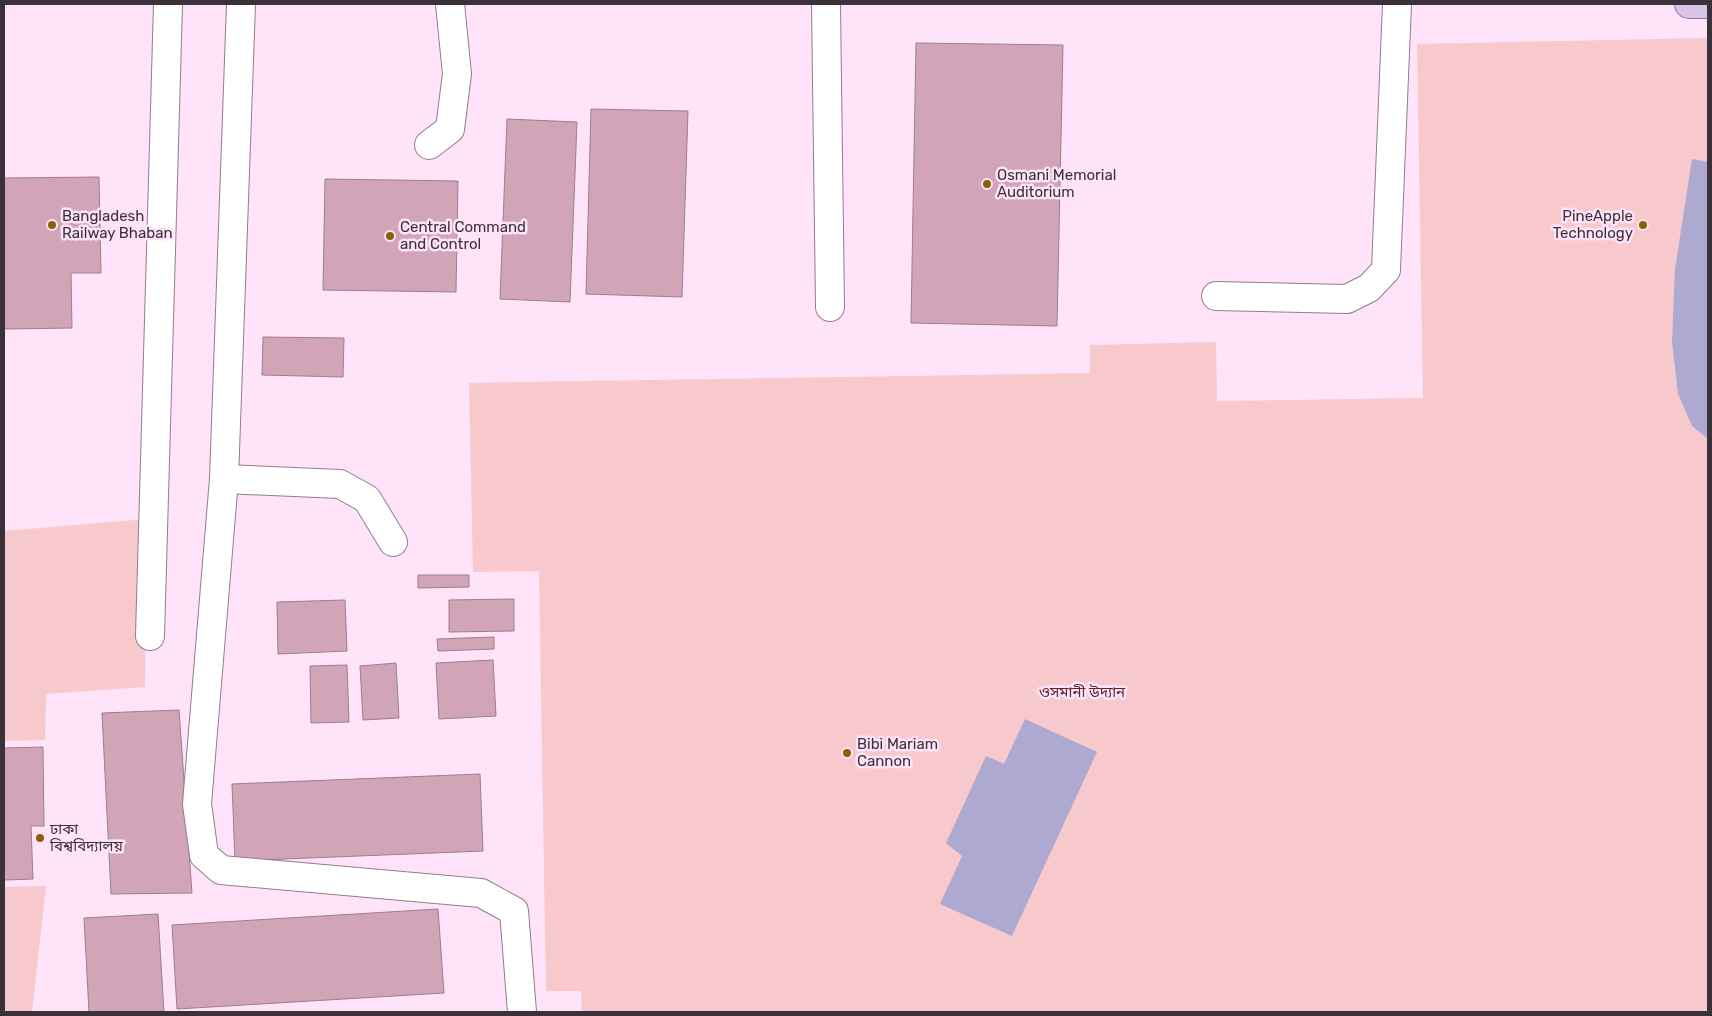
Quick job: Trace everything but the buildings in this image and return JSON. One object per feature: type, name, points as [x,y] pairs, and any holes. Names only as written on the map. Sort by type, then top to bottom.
[{"type":"main road","points":[[1689,4],[1708,4]]},
{"type":"lane","points":[[150,636],[168,4]]},
{"type":"lane","points":[[241,4],[224,479],[197,804],[204,855],[221,870],[481,893],[514,911],[522,1012]]},
{"type":"lane","points":[[429,145],[450,129],[457,74],[450,4]]},
{"type":"lane","points":[[826,4],[830,307]]},
{"type":"lane","points":[[1216,296],[1347,299],[1369,288],[1386,270],[1397,4]]},
{"type":"lane","points":[[224,479],[340,484],[366,499],[393,542]]},
{"type":"green space","name":"ওসমানী উদ্যান","points":[[1708,38],[1708,1012],[582,1012],[581,991],[546,991],[539,571],[473,572],[469,383],[1090,373],[1090,345],[1216,342],[1217,401],[1423,398],[1417,44]]},
{"type":"green space","points":[[147,519],[145,687],[46,694],[45,740],[4,741],[4,531]]},
{"type":"green space","points":[[46,886],[32,1012],[4,1012],[4,887]]},
{"type":"shaded area","points":[[1692,159],[1708,162],[1708,439],[1692,426],[1678,394],[1672,342],[1675,269]]},
{"type":"shaded area","points":[[1025,719],[1097,752],[1012,936],[940,904],[962,856],[946,843],[986,756],[1004,764]]},
{"type":"place","name":"Osmani Memorial Auditorium","points":[[987,184]]},
{"type":"place","name":"Bangladesh Railway Bhaban","points":[[52,225]]},
{"type":"place","name":"PineApple Technology","points":[[1643,225]]},
{"type":"place","name":"Central Command and Control","points":[[390,236]]},
{"type":"place","name":"Bibi Mariam Cannon","points":[[847,753]]},
{"type":"place","name":"ঢাকা বিশ্ববিদ্যালয়","points":[[40,838]]}]
